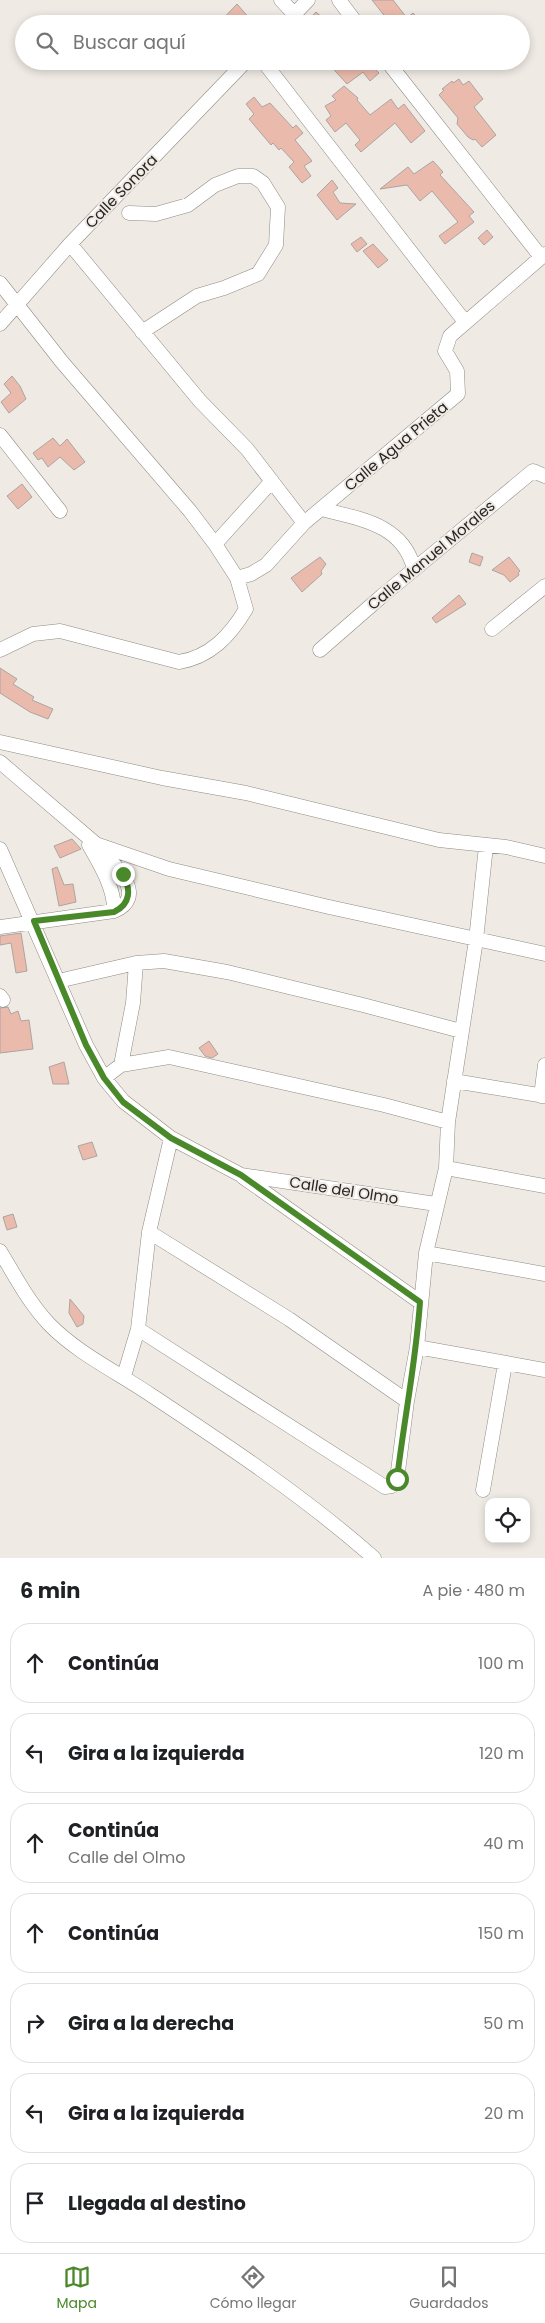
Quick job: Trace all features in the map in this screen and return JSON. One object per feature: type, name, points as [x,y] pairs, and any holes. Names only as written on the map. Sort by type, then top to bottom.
[{"type":"street","points":[[281,0],[288,15]]},
{"type":"street","points":[[294,15],[308,0]]},
{"type":"street","points":[[339,0],[351,15]]},
{"type":"street","name":"Calle Sonora","points":[[0,324],[19,305],[70,244],[237,70]]},
{"type":"street","points":[[270,70],[465,322]]},
{"type":"street","points":[[394,70],[543,256]]},
{"type":"street","points":[[129,213],[156,214],[188,205],[215,185],[238,176],[252,176],[263,183],[278,207],[276,245],[258,274],[224,288],[197,296],[142,332]]},
{"type":"street","points":[[70,244],[200,401],[234,435],[304,523]]},
{"type":"street","name":"Calle Agua Prieta","points":[[237,578],[251,574],[266,565],[304,523],[458,394],[457,371],[444,351],[450,336],[543,256]]},
{"type":"street","points":[[0,283],[62,362],[190,511],[215,544],[237,578],[246,609],[227,637],[196,659],[179,662],[60,631],[33,634],[0,650]]},
{"type":"street","points":[[0,435],[60,511]]},
{"type":"street","name":"Calle Manuel Morales","points":[[320,650],[414,569],[533,471],[545,476]]},
{"type":"street","points":[[215,544],[272,481]]},
{"type":"street","points":[[321,509],[371,522],[402,542],[410,554],[414,569]]},
{"type":"street","points":[[492,629],[545,586]]},
{"type":"street","points":[[0,742],[162,778],[246,793],[439,840],[506,847],[545,856]]},
{"type":"street","points":[[0,762],[90,840],[123,874],[128,883],[129,897],[123,908],[114,912],[34,921],[0,927]]},
{"type":"street","points":[[90,840],[109,886],[114,903],[114,912]]},
{"type":"street","points":[[90,840],[169,869],[476,940],[545,954]]},
{"type":"street","points":[[138,1329],[384,1487],[392,1486],[397,1479],[407,1401],[417,1347],[426,1253],[446,1168],[448,1122],[476,940],[486,846]]},
{"type":"street","name":"Calle del Olmo","points":[[0,849],[34,921],[86,1045],[104,1078],[123,1102],[171,1138],[241,1175],[436,1204]]},
{"type":"street","points":[[58,981],[136,963],[164,960],[226,972],[363,1004],[461,1031]]},
{"type":"street","points":[[121,1065],[133,1003],[136,963]]},
{"type":"street","points":[[104,1078],[121,1065],[169,1056],[384,1105],[448,1122]]},
{"type":"street","points":[[454,1081],[543,1096],[545,1065]]},
{"type":"street","points":[[124,1376],[138,1329],[150,1232],[171,1138]]},
{"type":"street","points":[[446,1168],[545,1186]]},
{"type":"street","points":[[241,1175],[420,1302]]},
{"type":"street","points":[[150,1232],[289,1319],[407,1401]]},
{"type":"street","points":[[0,1251],[36,1310],[71,1344],[124,1376],[248,1460],[332,1521],[374,1558]]},
{"type":"street","points":[[426,1253],[545,1274]]},
{"type":"street","points":[[417,1347],[545,1370]]},
{"type":"street","points":[[483,1490],[505,1364]]},
{"type":"building","points":[[372,0],[393,0],[405,15],[384,15]]},
{"type":"building","points":[[237,4],[247,15],[227,15]]},
{"type":"building","points":[[334,70],[376,70],[379,73],[370,81],[363,72],[347,84]]},
{"type":"building","points":[[459,79],[463,85],[469,81],[483,99],[474,107],[496,135],[482,147],[475,139],[473,140],[468,137],[457,124],[458,118],[439,95],[444,90],[442,89],[452,81],[453,83]]},
{"type":"building","points":[[344,86],[358,98],[357,100],[370,115],[391,99],[398,109],[404,104],[425,131],[411,143],[395,123],[361,152],[355,145],[360,140],[346,123],[335,132],[326,120],[331,116],[325,106],[336,100],[332,96]]},
{"type":"building","points":[[254,97],[262,107],[270,103],[293,128],[296,125],[303,133],[295,140],[312,161],[304,166],[311,176],[302,183],[289,167],[294,162],[281,148],[279,150],[273,143],[271,145],[249,119],[254,114],[246,104]]},
{"type":"building","points":[[433,161],[443,172],[440,175],[474,212],[469,216],[474,222],[445,244],[439,236],[458,222],[432,191],[420,201],[407,185],[380,189],[408,167],[414,174]]},
{"type":"building","points":[[332,180],[338,188],[333,192],[340,203],[356,204],[337,220],[317,195]]},
{"type":"building","points":[[487,230],[493,237],[484,245],[478,238]]},
{"type":"building","points":[[361,237],[367,244],[357,252],[351,244]]},
{"type":"building","points":[[373,244],[388,260],[378,268],[363,251]]},
{"type":"building","points":[[12,376],[20,386],[26,399],[9,413],[1,402],[11,393],[4,384]]},
{"type":"building","points":[[53,438],[60,446],[67,439],[85,462],[74,470],[60,457],[48,467],[42,458],[38,460],[33,453]]},
{"type":"building","points":[[22,484],[32,497],[18,509],[7,496]]},
{"type":"building","points":[[472,553],[483,557],[480,566],[469,562]]},
{"type":"building","points":[[320,557],[326,564],[321,571],[322,574],[302,592],[291,578]]},
{"type":"building","points":[[509,557],[520,571],[519,575],[510,582],[504,575],[492,570]]},
{"type":"building","points":[[459,595],[466,604],[436,623],[432,618]]},
{"type":"building","points":[[0,668],[17,679],[13,684],[34,697],[32,700],[53,709],[48,719],[30,712],[0,693]]},
{"type":"building","points":[[72,839],[81,849],[60,858],[54,846]]},
{"type":"building","points":[[57,867],[64,885],[73,884],[76,902],[59,906],[52,869]]},
{"type":"building","points":[[21,933],[27,971],[16,973],[11,943],[0,945],[0,936]]},
{"type":"building","points":[[8,1007],[11,1014],[18,1011],[21,1021],[29,1020],[33,1049],[0,1053],[0,1008]]},
{"type":"building","points":[[209,1041],[218,1054],[212,1058],[205,1056],[199,1048]]},
{"type":"building","points":[[64,1062],[69,1084],[53,1084],[49,1067]]},
{"type":"building","points":[[92,1142],[97,1156],[83,1160],[78,1146]]},
{"type":"building","points":[[13,1214],[17,1227],[7,1230],[3,1217]]},
{"type":"building","points":[[70,1299],[84,1316],[83,1324],[77,1327],[69,1313]]},
{"type":"route","points":[[123,874],[128,883],[129,897],[123,908],[114,912],[34,921],[66,1003],[104,1078],[123,1102],[171,1138],[241,1175],[420,1302],[417,1347],[407,1401],[397,1479]]}]
